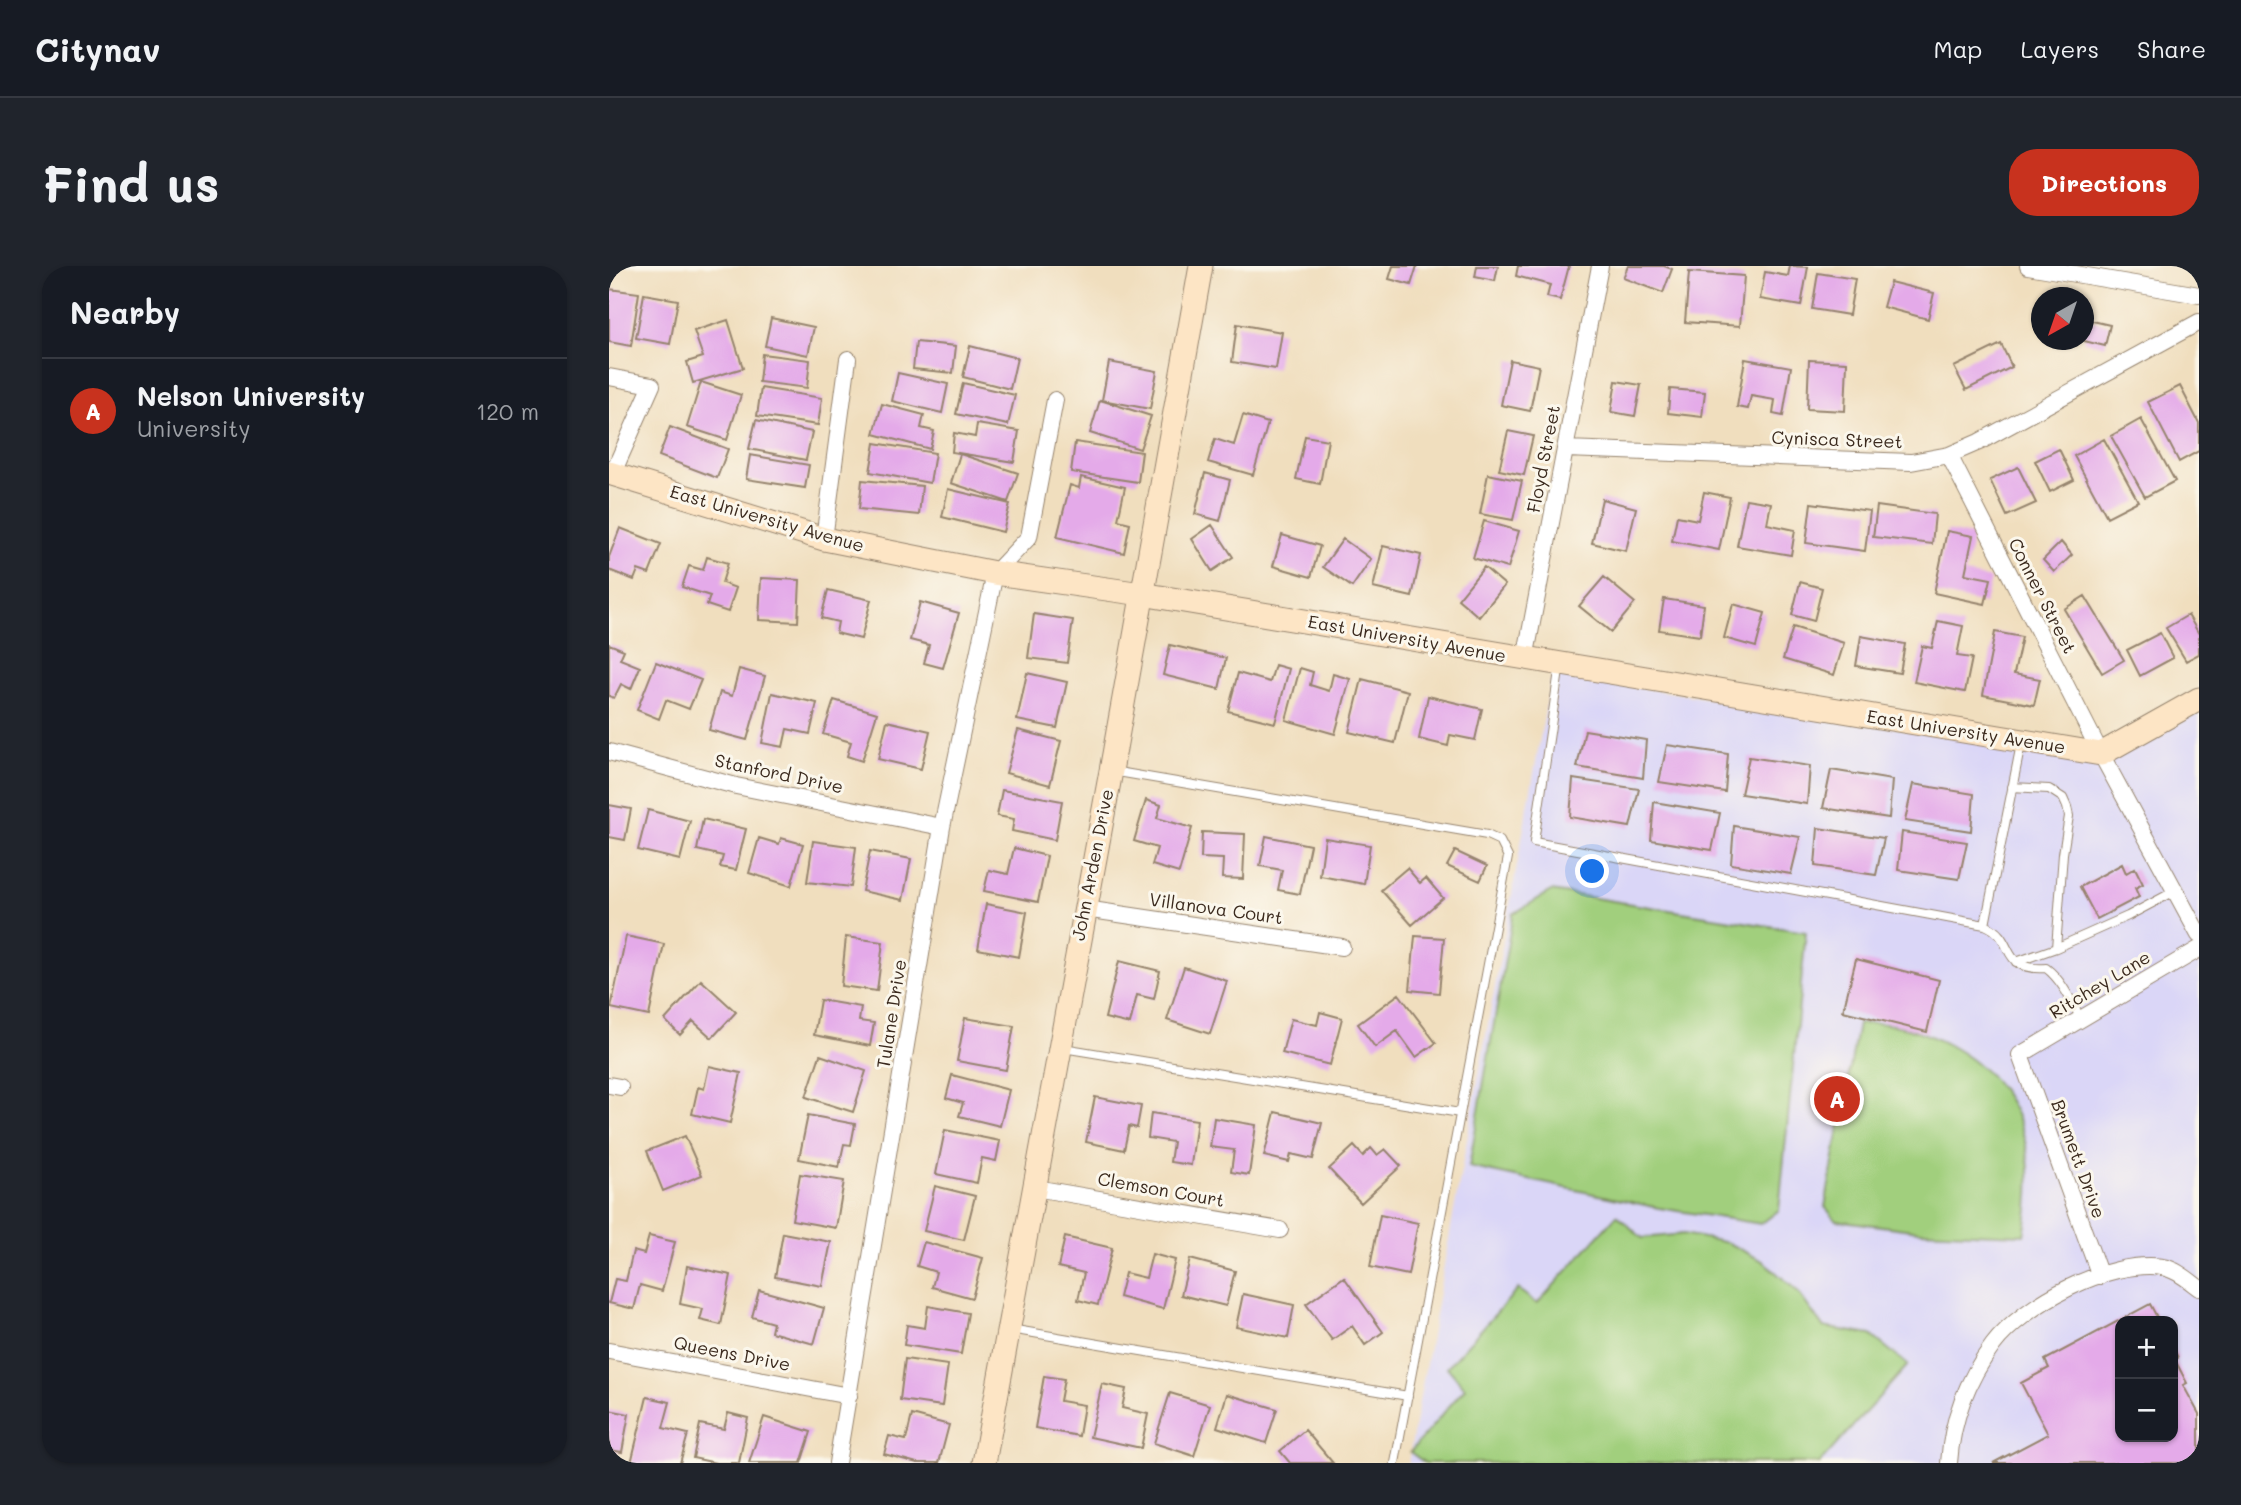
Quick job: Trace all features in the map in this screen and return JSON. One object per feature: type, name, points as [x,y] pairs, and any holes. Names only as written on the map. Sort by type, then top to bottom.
[{"type":"street","name":"John Arden Drive","points":[[984,1463],[1201,266]]},
{"type":"street","name":"Floyd Street","points":[[1525,659],[1600,266]]},
{"type":"street","points":[[2028,266],[2199,295]]},
{"type":"street","name":"Cynisca Street","points":[[1566,449],[1911,462],[1949,455],[1979,442],[2199,322]]},
{"type":"street","points":[[824,539],[848,359]]},
{"type":"street","points":[[609,377],[652,384],[610,474]]},
{"type":"street","points":[[995,573],[1029,537],[1055,400]]},
{"type":"street","name":"Conner Street","points":[[1949,455],[2101,754],[2199,935]]},
{"type":"street","name":"East University Avenue","points":[[610,474],[824,539],[995,573],[1142,594],[2101,754]]},
{"type":"street","name":"Tulane Drive","points":[[837,1463],[942,827],[995,573]]},
{"type":"street","points":[[2101,754],[2199,699]]},
{"type":"street","name":"Stanford Drive","points":[[609,752],[736,786],[942,827]]},
{"type":"street","name":"Villanova Court","points":[[1085,909],[1342,947]]},
{"type":"street","name":"Ritchey Lane","points":[[2021,1055],[2199,948]]},
{"type":"street","name":"Brumett Drive","points":[[2021,1055],[2100,1276]]},
{"type":"street","name":"Clemson Court","points":[[1035,1188],[1280,1230]]},
{"type":"street","points":[[1949,1463],[1957,1413],[1973,1377],[1994,1343],[2024,1315],[2048,1298],[2100,1276],[2140,1267],[2163,1267],[2182,1275],[2199,1288]]},
{"type":"street","name":"Queens Drive","points":[[609,1351],[849,1396]]},
{"type":"lane","points":[[1560,664],[1534,842],[1985,925],[1997,930],[2016,962],[2026,968],[2046,968],[2050,971],[2059,981],[2081,1019]]},
{"type":"lane","points":[[1985,925],[2021,741]]},
{"type":"lane","points":[[1111,771],[1487,835],[1500,841],[1508,857],[1395,1463]]},
{"type":"lane","points":[[2013,787],[2049,789],[2063,799],[2067,807],[2069,816],[2063,853],[2056,948]]},
{"type":"lane","points":[[2016,962],[2056,948],[2175,891]]},
{"type":"lane","points":[[1059,1047],[1460,1113]]},
{"type":"lane","points":[[1010,1329],[1408,1396]]},
{"type":"shaded area","points":[[1552,674],[2108,761],[2199,712],[2199,1463],[1408,1463]]},
{"type":"green space","points":[[1551,891],[1806,932],[1779,1210],[1761,1224],[1659,1208],[1469,1167],[1513,914]]},
{"type":"green space","points":[[1877,1023],[1907,1028],[1945,1043],[1978,1065],[1997,1084],[2011,1105],[2021,1128],[2027,1153],[2028,1207],[2024,1235],[1919,1231],[1836,1220],[1825,1207],[1858,1024]]},
{"type":"green space","points":[[1617,1215],[1642,1238],[1684,1234],[1728,1243],[1763,1261],[1797,1291],[1823,1327],[1871,1335],[1908,1365],[1820,1463],[1425,1463],[1410,1452],[1465,1388],[1447,1367],[1518,1289],[1537,1304]]},
{"type":"building","points":[[1393,266],[1417,266],[1411,285],[1389,279]]},
{"type":"building","points":[[1477,266],[1498,266],[1495,281],[1475,277]]},
{"type":"building","points":[[1518,266],[1569,266],[1560,300],[1547,297],[1550,285],[1516,276]]},
{"type":"building","points":[[1628,266],[1664,266],[1672,269],[1663,293],[1623,278]]},
{"type":"building","points":[[1790,266],[1808,267],[1801,306],[1760,299],[1765,272],[1788,276]]},
{"type":"building","points":[[1689,272],[1744,276],[1740,326],[1685,322]]},
{"type":"building","points":[[1818,273],[1855,279],[1849,315],[1812,309]]},
{"type":"building","points":[[1890,282],[1934,293],[1928,319],[1883,307]]},
{"type":"building","points":[[609,289],[639,293],[631,346],[609,342]]},
{"type":"building","points":[[644,294],[678,300],[670,344],[636,338]]},
{"type":"building","points":[[771,318],[814,327],[808,355],[765,346]]},
{"type":"building","points":[[728,320],[743,368],[693,383],[687,362],[703,357],[694,331]]},
{"type":"building","points":[[2094,321],[2110,325],[2105,346],[2094,343]]},
{"type":"building","points":[[1237,324],[1282,332],[1276,369],[1232,362]]},
{"type":"building","points":[[916,342],[956,346],[953,373],[913,369]]},
{"type":"building","points":[[2001,344],[2012,367],[1966,390],[1954,367]]},
{"type":"building","points":[[970,346],[1017,358],[1010,389],[963,377]]},
{"type":"building","points":[[762,354],[810,360],[807,388],[759,382]]},
{"type":"building","points":[[1745,359],[1791,367],[1783,416],[1773,414],[1775,400],[1751,396],[1748,409],[1737,407]]},
{"type":"building","points":[[1510,360],[1539,366],[1530,411],[1501,405]]},
{"type":"building","points":[[1809,360],[1847,362],[1845,411],[1807,409]]},
{"type":"building","points":[[1109,362],[1157,371],[1150,409],[1102,400]]},
{"type":"building","points":[[898,373],[948,384],[942,413],[892,401]]},
{"type":"building","points":[[1616,381],[1641,385],[1635,416],[1611,412]]},
{"type":"building","points":[[701,382],[741,395],[727,440],[687,427]]},
{"type":"building","points":[[963,383],[1015,395],[1008,425],[956,414]]},
{"type":"building","points":[[2180,386],[2199,423],[2199,451],[2179,462],[2148,402]]},
{"type":"building","points":[[761,388],[822,398],[818,425],[757,416]]},
{"type":"building","points":[[1670,389],[1705,392],[1702,417],[1668,413]]},
{"type":"building","points":[[1100,400],[1151,416],[1140,449],[1090,433]]},
{"type":"building","points":[[882,404],[924,415],[921,428],[934,431],[930,449],[874,434]]},
{"type":"building","points":[[1243,415],[1268,423],[1253,475],[1208,462],[1215,439],[1234,445]]},
{"type":"building","points":[[2141,419],[2175,481],[2145,497],[2111,436]]},
{"type":"building","points":[[756,420],[812,432],[806,460],[749,449]]},
{"type":"building","points":[[977,424],[1019,431],[1014,462],[952,452],[954,433],[975,437]]},
{"type":"building","points":[[670,427],[728,449],[717,478],[659,456]]},
{"type":"building","points":[[1508,431],[1533,436],[1524,475],[1499,470]]},
{"type":"building","points":[[1305,436],[1328,440],[1320,484],[1296,479]]},
{"type":"building","points":[[2104,439],[2138,501],[2107,517],[2074,456]]},
{"type":"building","points":[[1075,442],[1142,452],[1138,482],[1071,472]]},
{"type":"building","points":[[875,443],[935,453],[930,483],[870,472]]},
{"type":"building","points":[[2059,449],[2074,480],[2050,492],[2035,461]]},
{"type":"building","points":[[960,454],[1018,473],[1008,502],[951,483]]},
{"type":"building","points":[[750,455],[809,465],[805,488],[746,479]]},
{"type":"building","points":[[2018,467],[2036,503],[2007,516],[1990,480]]},
{"type":"building","points":[[1205,473],[1230,480],[1220,521],[1195,514]]},
{"type":"building","points":[[1488,474],[1522,481],[1513,520],[1480,514]]},
{"type":"building","points":[[1081,477],[1125,487],[1118,520],[1130,523],[1124,553],[1057,537],[1070,485],[1079,488]]},
{"type":"building","points":[[862,480],[922,486],[919,515],[859,509]]},
{"type":"building","points":[[948,489],[1010,504],[1003,532],[942,517]]},
{"type":"building","points":[[1704,492],[1730,497],[1719,550],[1672,541],[1677,516],[1698,520]]},
{"type":"building","points":[[1602,499],[1636,508],[1626,551],[1592,543]]},
{"type":"building","points":[[1746,499],[1771,503],[1767,524],[1795,530],[1791,555],[1737,546]]},
{"type":"building","points":[[1811,503],[1870,511],[1865,551],[1806,543]]},
{"type":"building","points":[[1877,506],[1935,514],[1932,544],[1873,537]]},
{"type":"building","points":[[1484,521],[1519,531],[1508,568],[1473,558]]},
{"type":"building","points":[[1212,525],[1233,557],[1212,571],[1192,539]]},
{"type":"building","points":[[620,528],[661,544],[649,574],[638,570],[634,580],[609,570],[609,557]]},
{"type":"building","points":[[1947,531],[1973,536],[1965,574],[1991,579],[1985,604],[1934,593]]},
{"type":"building","points":[[1282,535],[1320,546],[1311,577],[1273,566]]},
{"type":"building","points":[[1343,539],[1371,559],[1352,587],[1323,567]]},
{"type":"building","points":[[2061,542],[2072,555],[2054,572],[2043,560]]},
{"type":"building","points":[[1383,546],[1421,555],[1412,597],[1373,588]]},
{"type":"building","points":[[707,557],[728,563],[722,583],[736,588],[728,612],[707,605],[710,596],[682,587],[689,566],[703,570]]},
{"type":"building","points":[[1484,567],[1505,585],[1479,617],[1458,599]]},
{"type":"building","points":[[1604,577],[1635,603],[1611,632],[1579,606]]},
{"type":"building","points":[[761,578],[800,580],[798,622],[759,620]]},
{"type":"building","points":[[1800,582],[1822,588],[1814,621],[1792,615]]},
{"type":"building","points":[[828,590],[871,600],[861,639],[836,633],[838,622],[821,618]]},
{"type":"building","points":[[2085,596],[2124,660],[2102,673],[2064,609]]},
{"type":"building","points":[[1664,599],[1704,605],[1700,636],[1659,630]]},
{"type":"building","points":[[920,602],[959,613],[943,668],[924,663],[929,645],[910,640]]},
{"type":"building","points":[[1733,604],[1765,613],[1756,647],[1724,638]]},
{"type":"building","points":[[1034,614],[1073,620],[1067,663],[1028,658]]},
{"type":"building","points":[[2188,615],[2199,634],[2199,654],[2186,661],[2166,628]]},
{"type":"building","points":[[1938,621],[1963,626],[1957,656],[1972,658],[1965,692],[1914,682],[1922,646],[1932,648]]},
{"type":"building","points":[[1793,627],[1844,643],[1834,675],[1783,659]]},
{"type":"building","points":[[1995,632],[2022,637],[2014,674],[2040,679],[2034,705],[1983,695]]},
{"type":"building","points":[[2160,633],[2173,658],[2140,676],[2127,650]]},
{"type":"building","points":[[1861,636],[1905,644],[1900,673],[1856,666]]},
{"type":"building","points":[[609,644],[624,650],[620,659],[640,667],[631,689],[621,684],[614,698],[609,696]]},
{"type":"building","points":[[1170,645],[1226,658],[1219,689],[1163,675]]},
{"type":"building","points":[[656,662],[701,680],[689,709],[666,700],[659,719],[637,710]]},
{"type":"building","points":[[1275,665],[1289,669],[1275,723],[1228,711],[1238,673],[1270,682]]},
{"type":"building","points":[[1300,668],[1313,672],[1310,685],[1329,691],[1333,674],[1350,679],[1335,734],[1286,720]]},
{"type":"building","points":[[739,669],[765,676],[747,740],[709,730],[720,692],[732,696]]},
{"type":"building","points":[[1027,673],[1067,682],[1057,728],[1017,720]]},
{"type":"building","points":[[1362,679],[1408,691],[1395,743],[1349,732]]},
{"type":"building","points":[[772,693],[817,703],[810,734],[787,729],[783,747],[762,743]]},
{"type":"building","points":[[1428,696],[1482,709],[1475,740],[1450,735],[1448,746],[1419,739]]},
{"type":"building","points":[[834,700],[877,713],[862,761],[847,756],[851,742],[823,734]]},
{"type":"building","points":[[887,721],[930,731],[921,769],[878,759]]},
{"type":"building","points":[[1018,730],[1061,741],[1050,785],[1006,773]]},
{"type":"building","points":[[1585,730],[1646,740],[1643,778],[1577,767]]},
{"type":"building","points":[[1667,745],[1728,754],[1725,792],[1659,782]]},
{"type":"building","points":[[1749,757],[1810,766],[1807,804],[1741,794]]},
{"type":"building","points":[[1831,770],[1892,780],[1889,818],[1823,808]]},
{"type":"building","points":[[1573,779],[1639,789],[1630,827],[1570,817]]},
{"type":"building","points":[[1913,784],[1974,794],[1971,831],[1905,821]]},
{"type":"building","points":[[1002,790],[1062,801],[1055,840],[1012,831],[1014,819],[997,816]]},
{"type":"building","points":[[1146,800],[1161,805],[1157,818],[1192,828],[1179,873],[1152,865],[1157,848],[1134,841]]},
{"type":"building","points":[[1654,802],[1720,813],[1712,850],[1651,840]]},
{"type":"building","points":[[609,805],[631,809],[625,840],[609,837]]},
{"type":"building","points":[[648,810],[690,821],[680,860],[638,850]]},
{"type":"building","points":[[703,819],[746,829],[736,870],[720,867],[723,856],[697,850]]},
{"type":"building","points":[[1734,826],[1800,837],[1791,874],[1731,864]]},
{"type":"building","points":[[1818,828],[1884,838],[1876,875],[1815,866]]},
{"type":"building","points":[[1202,832],[1245,834],[1243,879],[1222,878],[1223,859],[1201,858]]},
{"type":"building","points":[[1902,832],[1967,842],[1959,879],[1898,870]]},
{"type":"building","points":[[1266,836],[1310,845],[1300,894],[1278,890],[1282,870],[1260,866]]},
{"type":"building","points":[[759,838],[779,844],[781,838],[803,844],[791,886],[749,873]]},
{"type":"building","points":[[1325,838],[1370,845],[1364,884],[1320,876]]},
{"type":"building","points":[[813,841],[856,847],[851,887],[807,882]]},
{"type":"building","points":[[1014,848],[1047,856],[1038,902],[984,891],[989,870],[1008,874]]},
{"type":"building","points":[[870,851],[911,859],[903,900],[862,891]]},
{"type":"building","points":[[1455,851],[1487,866],[1480,881],[1447,866]]},
{"type":"building","points":[[2122,864],[2126,873],[2135,868],[2143,884],[2135,888],[2139,897],[2097,919],[2080,887]]},
{"type":"building","points":[[1407,868],[1420,883],[1426,878],[1443,898],[1412,925],[1381,890]]},
{"type":"building","points":[[986,904],[1027,912],[1019,957],[978,949]]},
{"type":"building","points":[[626,936],[664,944],[649,1016],[611,1008]]},
{"type":"building","points":[[1415,936],[1444,938],[1439,993],[1410,990]]},
{"type":"building","points":[[846,937],[883,942],[877,991],[841,986]]},
{"type":"building","points":[[1856,959],[1939,980],[1927,1032],[1843,1011]]},
{"type":"building","points":[[1119,961],[1160,971],[1154,999],[1137,995],[1130,1024],[1105,1018]]},
{"type":"building","points":[[1184,967],[1227,981],[1210,1034],[1167,1020]]},
{"type":"building","points":[[701,980],[736,1012],[712,1038],[693,1021],[680,1035],[665,1020]]},
{"type":"building","points":[[1399,994],[1436,1043],[1416,1057],[1397,1031],[1375,1047],[1358,1024]]},
{"type":"building","points":[[820,1000],[861,1007],[859,1021],[874,1023],[870,1046],[814,1035]]},
{"type":"building","points":[[1320,1012],[1342,1018],[1330,1065],[1282,1053],[1291,1019],[1317,1025]]},
{"type":"building","points":[[965,1018],[1014,1026],[1006,1070],[957,1061]]},
{"type":"building","points":[[820,1055],[866,1071],[853,1112],[806,1097]]},
{"type":"building","points":[[709,1066],[741,1073],[730,1123],[692,1114],[698,1087],[704,1089]]},
{"type":"building","points":[[952,1075],[1009,1090],[1000,1126],[959,1116],[963,1103],[946,1098]]},
{"type":"building","points":[[1095,1097],[1141,1106],[1137,1128],[1129,1126],[1124,1150],[1086,1142]]},
{"type":"building","points":[[1275,1112],[1322,1123],[1313,1159],[1291,1154],[1289,1162],[1264,1156]]},
{"type":"building","points":[[1151,1113],[1197,1120],[1191,1165],[1170,1162],[1173,1142],[1148,1138]]},
{"type":"building","points":[[808,1115],[855,1124],[851,1145],[844,1144],[839,1167],[799,1159]]},
{"type":"building","points":[[1214,1118],[1256,1125],[1249,1175],[1231,1172],[1234,1150],[1210,1147]]},
{"type":"building","points":[[945,1130],[1000,1141],[996,1161],[982,1158],[977,1183],[936,1174]]},
{"type":"building","points":[[685,1136],[702,1175],[663,1191],[647,1151]]},
{"type":"building","points":[[1354,1146],[1363,1156],[1371,1148],[1377,1155],[1385,1149],[1401,1166],[1361,1203],[1329,1169]]},
{"type":"building","points":[[800,1174],[844,1181],[836,1228],[792,1220]]},
{"type":"building","points":[[935,1186],[975,1196],[964,1240],[924,1231]]},
{"type":"building","points":[[1380,1215],[1418,1223],[1408,1275],[1370,1267]]},
{"type":"building","points":[[783,1233],[831,1242],[822,1286],[775,1277]]},
{"type":"building","points":[[649,1236],[675,1242],[662,1291],[640,1285],[634,1309],[609,1303],[615,1279],[626,1281],[633,1251],[644,1254]]},
{"type":"building","points":[[1065,1237],[1112,1248],[1098,1305],[1078,1300],[1084,1273],[1058,1267]]},
{"type":"building","points":[[924,1242],[983,1258],[972,1298],[932,1287],[936,1272],[917,1266]]},
{"type":"building","points":[[1152,1254],[1175,1260],[1163,1309],[1119,1297],[1125,1273],[1146,1278]]},
{"type":"building","points":[[1190,1259],[1235,1271],[1226,1306],[1181,1295]]},
{"type":"building","points":[[687,1266],[731,1275],[721,1325],[700,1320],[703,1309],[680,1304]]},
{"type":"building","points":[[1344,1277],[1383,1332],[1365,1345],[1352,1326],[1332,1340],[1306,1304]]},
{"type":"building","points":[[759,1290],[824,1308],[814,1344],[771,1332],[773,1323],[752,1317]]},
{"type":"building","points":[[1243,1294],[1294,1305],[1288,1338],[1236,1327]]},
{"type":"building","points":[[2150,1304],[2156,1316],[2128,1316]]},
{"type":"building","points":[[928,1306],[968,1313],[961,1354],[904,1345],[907,1325],[925,1328]]},
{"type":"building","points":[[2115,1323],[2115,1442],[2178,1442],[2178,1366],[2187,1383],[2183,1385],[2199,1414],[2199,1463],[1993,1463],[2048,1434],[2021,1383],[2049,1368],[2045,1360]]},
{"type":"building","points":[[905,1359],[948,1365],[942,1406],[900,1400]]},
{"type":"building","points":[[1044,1376],[1064,1379],[1060,1401],[1084,1405],[1079,1436],[1035,1428]]},
{"type":"building","points":[[1102,1384],[1126,1389],[1122,1408],[1148,1414],[1141,1448],[1090,1437]]},
{"type":"building","points":[[1170,1393],[1210,1405],[1194,1456],[1154,1443]]},
{"type":"building","points":[[1227,1394],[1277,1409],[1266,1443],[1217,1427]]},
{"type":"building","points":[[647,1397],[670,1402],[663,1428],[688,1434],[680,1463],[631,1463]]},
{"type":"building","points":[[609,1410],[629,1414],[622,1452],[609,1450]]},
{"type":"building","points":[[728,1413],[748,1418],[739,1463],[716,1463],[693,1458],[700,1424],[724,1429]]},
{"type":"building","points":[[912,1415],[949,1425],[939,1463],[917,1463],[884,1454],[889,1436],[906,1440]]},
{"type":"building","points":[[764,1417],[811,1432],[801,1463],[749,1463]]},
{"type":"building","points":[[1305,1430],[1333,1463],[1290,1463],[1280,1451]]},
{"type":"place","name":"Nelson University","points":[[1837,1099]]}]
